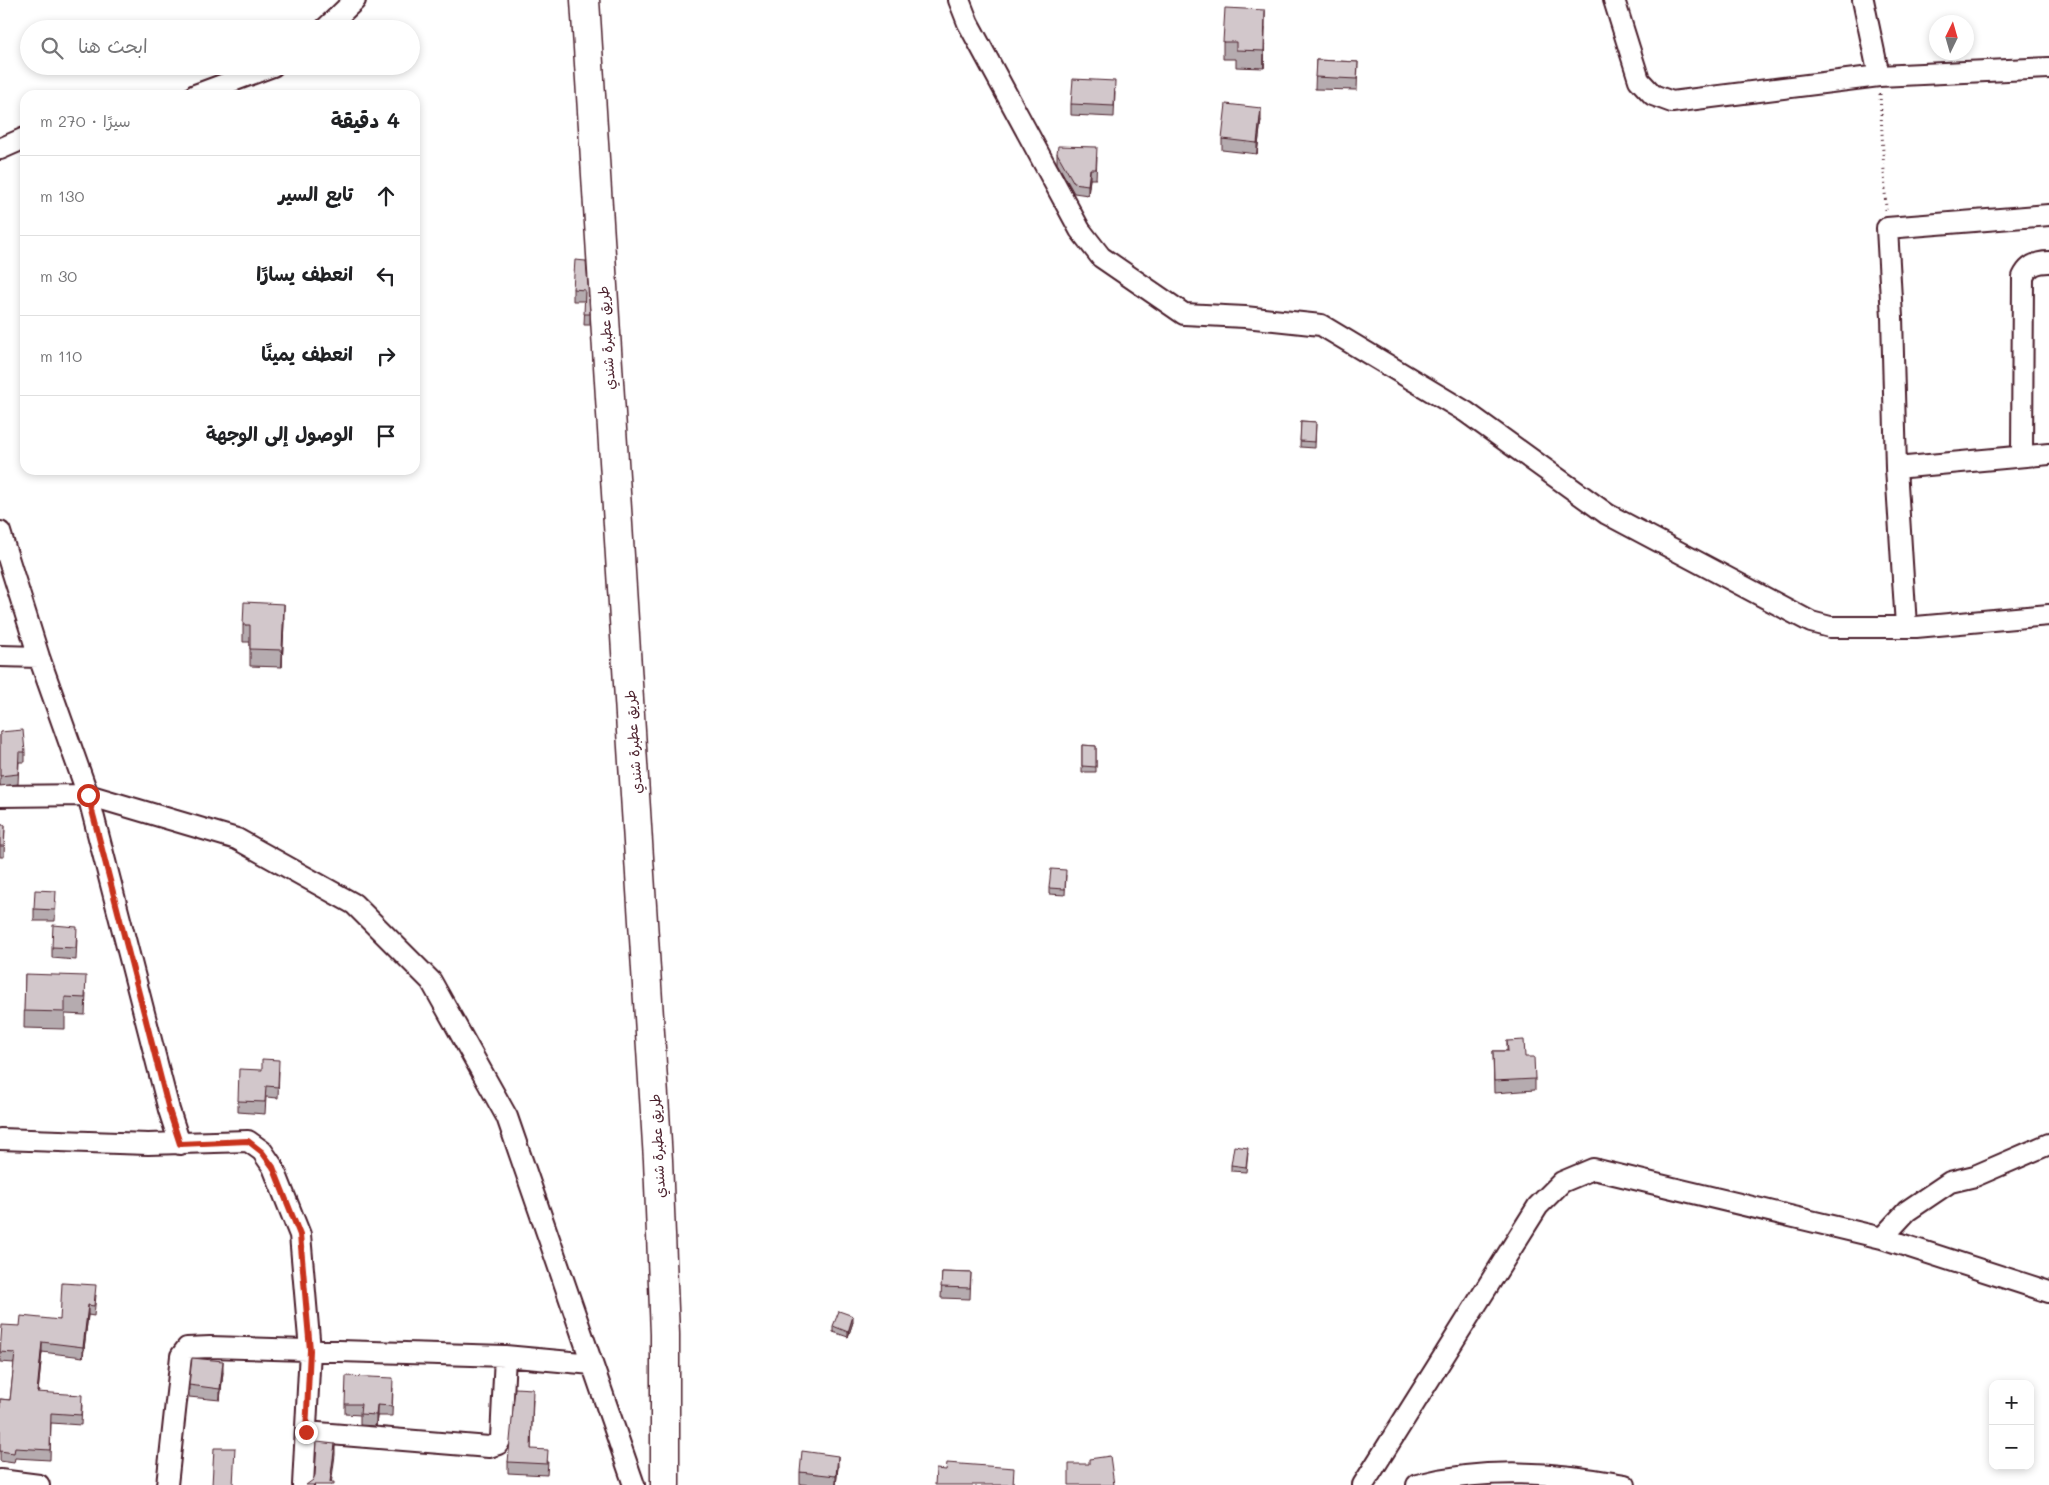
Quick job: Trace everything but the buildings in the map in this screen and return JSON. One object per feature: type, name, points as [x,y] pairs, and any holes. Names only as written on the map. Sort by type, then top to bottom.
[{"type":"highway","name":"طريق عطبرة شندي","points":[[585,0],[658,1150],[664,1307],[665,1485]]},
{"type":"street","points":[[334,20],[355,0]]},
{"type":"street","points":[[959,0],[968,23],[1080,230],[1101,257],[1184,314],[1245,317],[1321,325],[1466,412],[1607,514],[1810,622],[1830,627],[1906,626],[2049,615]]},
{"type":"street","points":[[1614,0],[1639,80],[1653,95],[1672,102],[1879,76],[2049,68]]},
{"type":"street","points":[[1862,0],[1879,76]]},
{"type":"street","points":[[208,90],[249,75]]},
{"type":"street","points":[[0,149],[20,140]]},
{"type":"street","points":[[1906,626],[1896,468],[1892,317],[1887,228],[2049,215]]},
{"type":"street","points":[[2022,455],[2022,277],[2028,267],[2042,262],[2049,262]]},
{"type":"street","points":[[1896,468],[2049,454]]},
{"type":"street","points":[[0,532],[39,657],[88,795],[169,1110],[180,1144]]},
{"type":"street","points":[[0,656],[39,657]]},
{"type":"street","points":[[0,796],[88,795],[237,839],[354,904],[431,981],[507,1117],[634,1485]]},
{"type":"street","points":[[0,1139],[180,1144],[248,1141],[262,1152],[273,1167],[300,1235],[310,1350],[303,1485]]},
{"type":"street","points":[[1882,1238],[1908,1211],[1950,1182],[1975,1176],[2049,1144]]},
{"type":"street","points":[[1363,1485],[1538,1206],[1562,1182],[1592,1169],[1882,1238],[2049,1292]]},
{"type":"street","points":[[167,1485],[181,1356],[187,1348],[210,1347],[505,1356],[592,1364]]},
{"type":"street","points":[[306,1432],[489,1447],[498,1444],[501,1438],[505,1356]]},
{"type":"street","points":[[1417,1485],[1438,1480],[1505,1472],[1578,1476],[1625,1485]]},
{"type":"street","points":[[0,1480],[39,1485]]},
{"type":"path","points":[[1879,76],[1887,228]]},
{"type":"route","points":[[88,795],[169,1110],[180,1144],[248,1141],[262,1152],[273,1167],[300,1235],[310,1350],[306,1432]]}]
